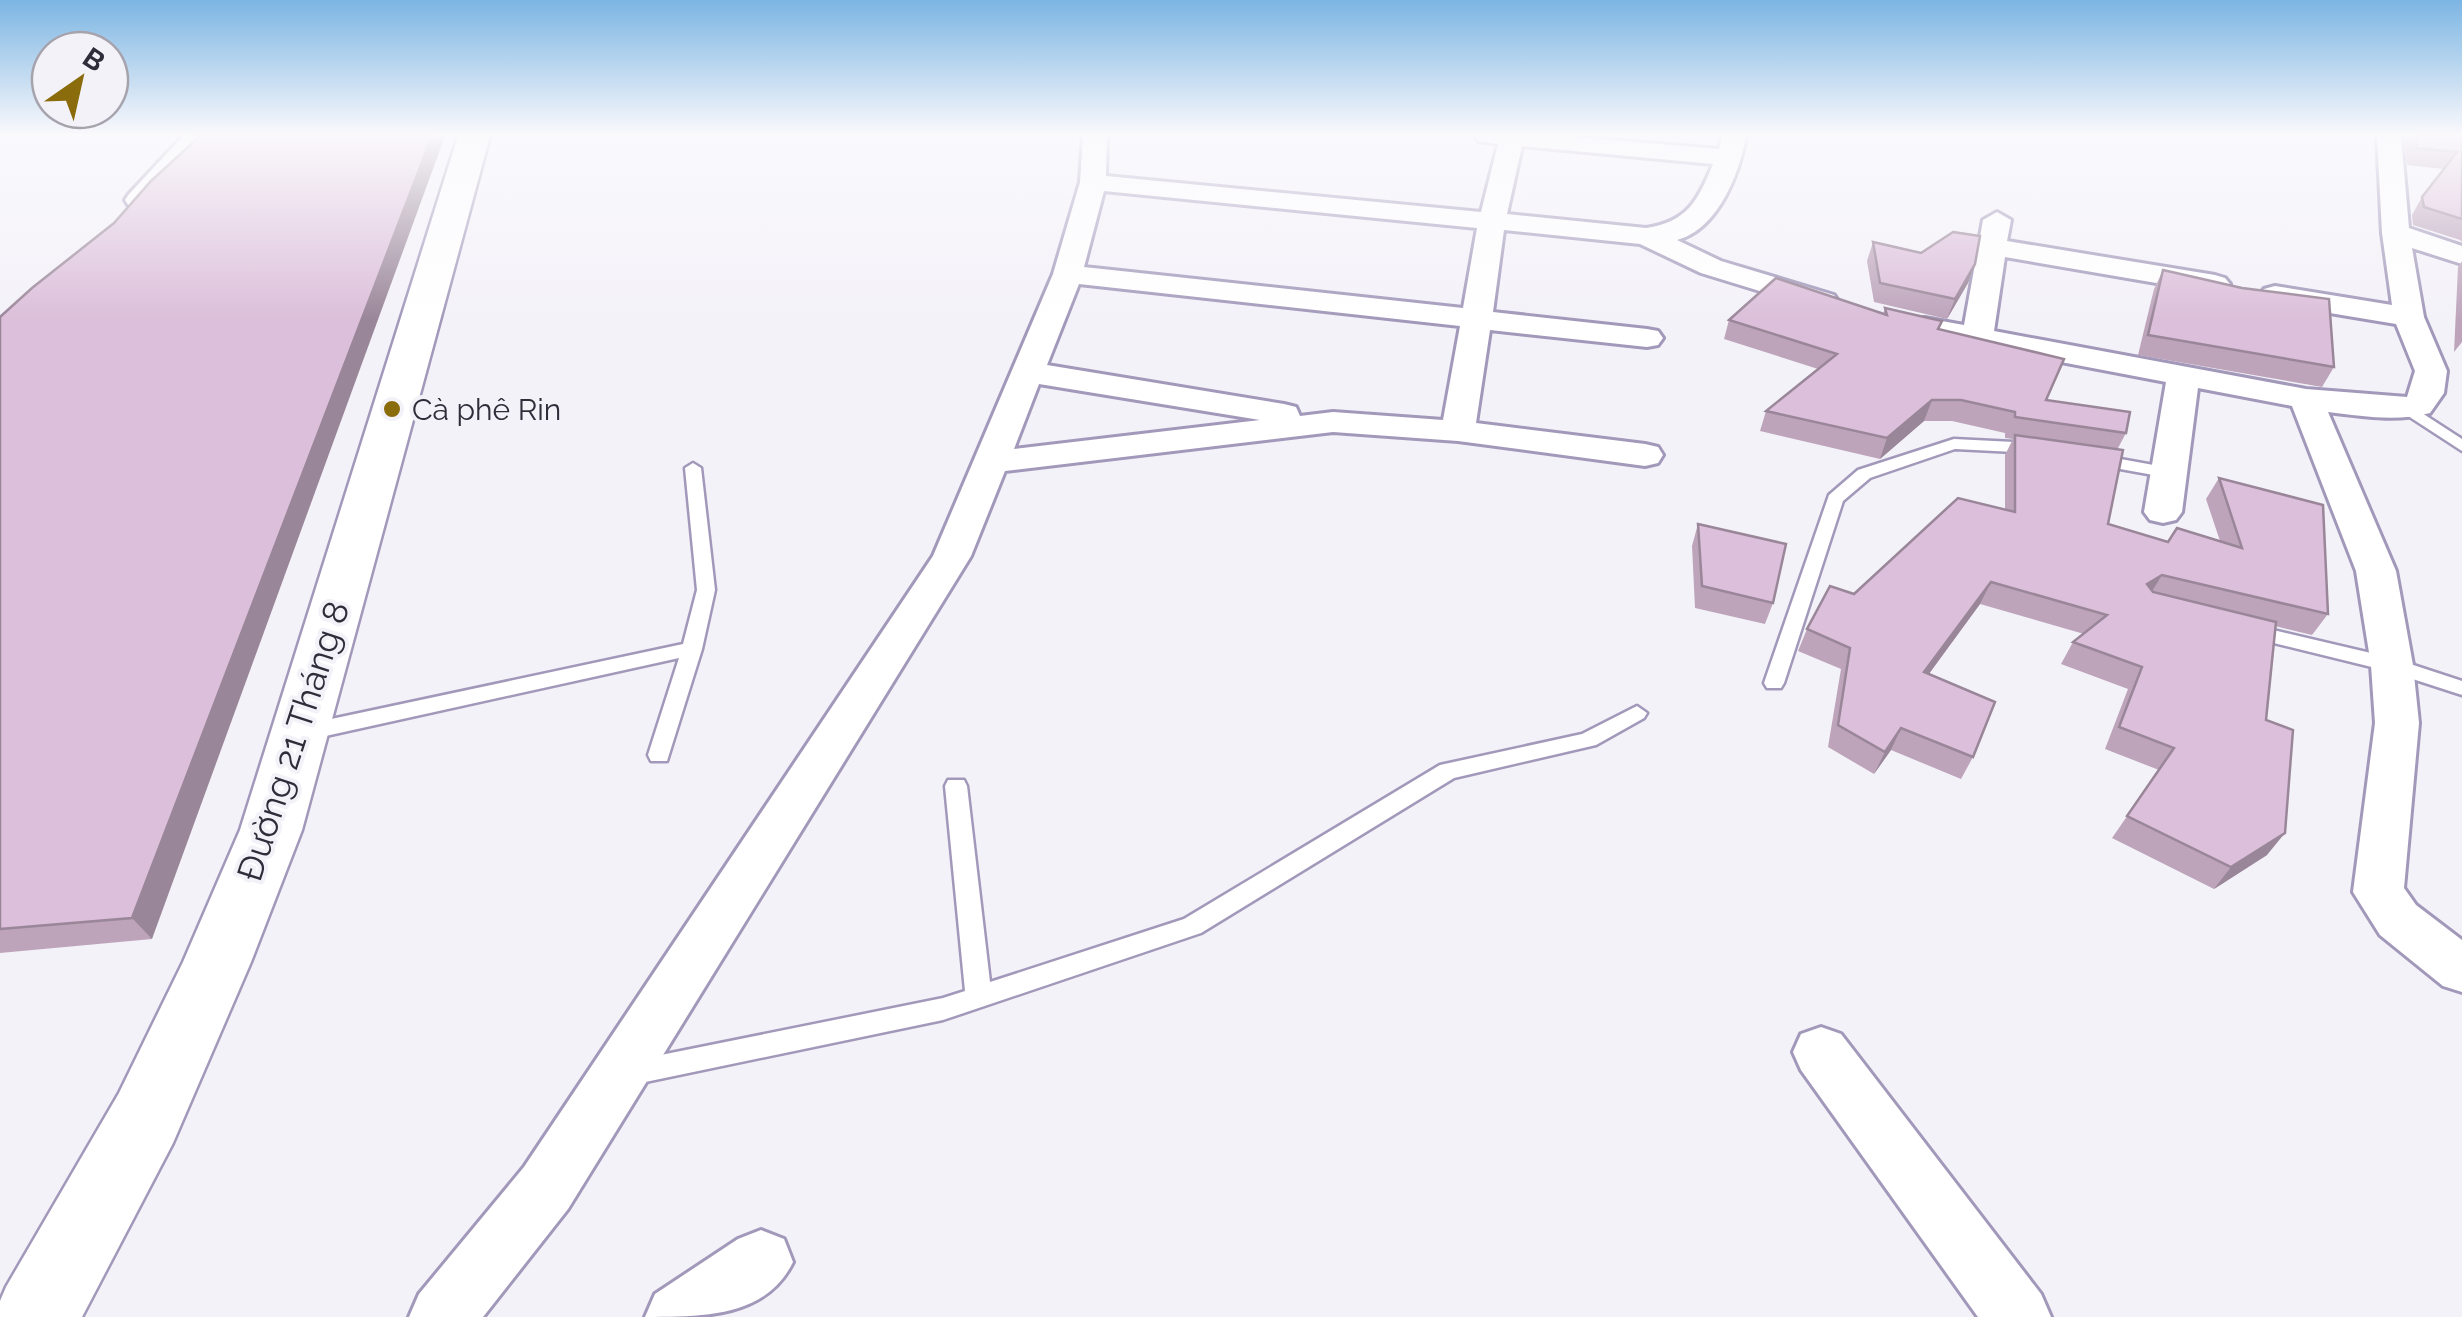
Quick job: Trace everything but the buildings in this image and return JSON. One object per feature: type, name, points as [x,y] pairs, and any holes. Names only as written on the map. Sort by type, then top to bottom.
[{"type":"main road","name":"Đường 21 Tháng 8","points":[[36,1317],[146,1118],[217,962],[271,830],[456,197]]},
{"type":"street","points":[[123,218],[141,197]]},
{"type":"street","points":[[442,1317],[546,1188],[706,943],[818,759],[952,556],[1068,274],[1089,197]]},
{"type":"street","points":[[1247,197],[1646,236],[1677,232],[1692,222],[1705,197]]},
{"type":"street","points":[[1458,432],[1494,197]]},
{"type":"street","points":[[1902,321],[2306,399],[2408,409],[2418,406],[2427,394],[2431,372],[2409,317],[2393,197]]},
{"type":"street","points":[[1977,338],[1995,232],[2409,317]]},
{"type":"street","points":[[2396,233],[2462,255]]},
{"type":"street","points":[[1646,236],[1712,267],[1844,307]]},
{"type":"street","points":[[1068,274],[1647,338]]},
{"type":"street","points":[[1028,372],[1333,422],[1458,432],[1645,455]]},
{"type":"street","points":[[2163,512],[2184,376]]},
{"type":"street","points":[[2306,399],[2376,570],[2392,665],[2398,723],[2378,892],[2398,920],[2462,970]]},
{"type":"street","points":[[990,462],[1333,422]]},
{"type":"street","points":[[1821,1052],[2018,1317]]},
{"type":"street","points":[[678,1317],[761,1262]]},
{"type":"lane","points":[[2408,409],[2462,446]]},
{"type":"lane","points":[[1774,682],[1835,499],[1864,474],[1954,444],[2054,451]]},
{"type":"lane","points":[[2074,455],[2170,473]]},
{"type":"lane","points":[[659,755],[706,590],[693,468]]},
{"type":"lane","points":[[2223,624],[2392,665],[2462,688]]},
{"type":"lane","points":[[298,734],[692,649]]},
{"type":"lane","points":[[619,1076],[944,1009],[1192,926],[1448,771],[1588,740],[1637,712]]},
{"type":"lane","points":[[956,786],[978,998]]},
{"type":"place","name":"Cà phê Rin","points":[[392,409]]}]
